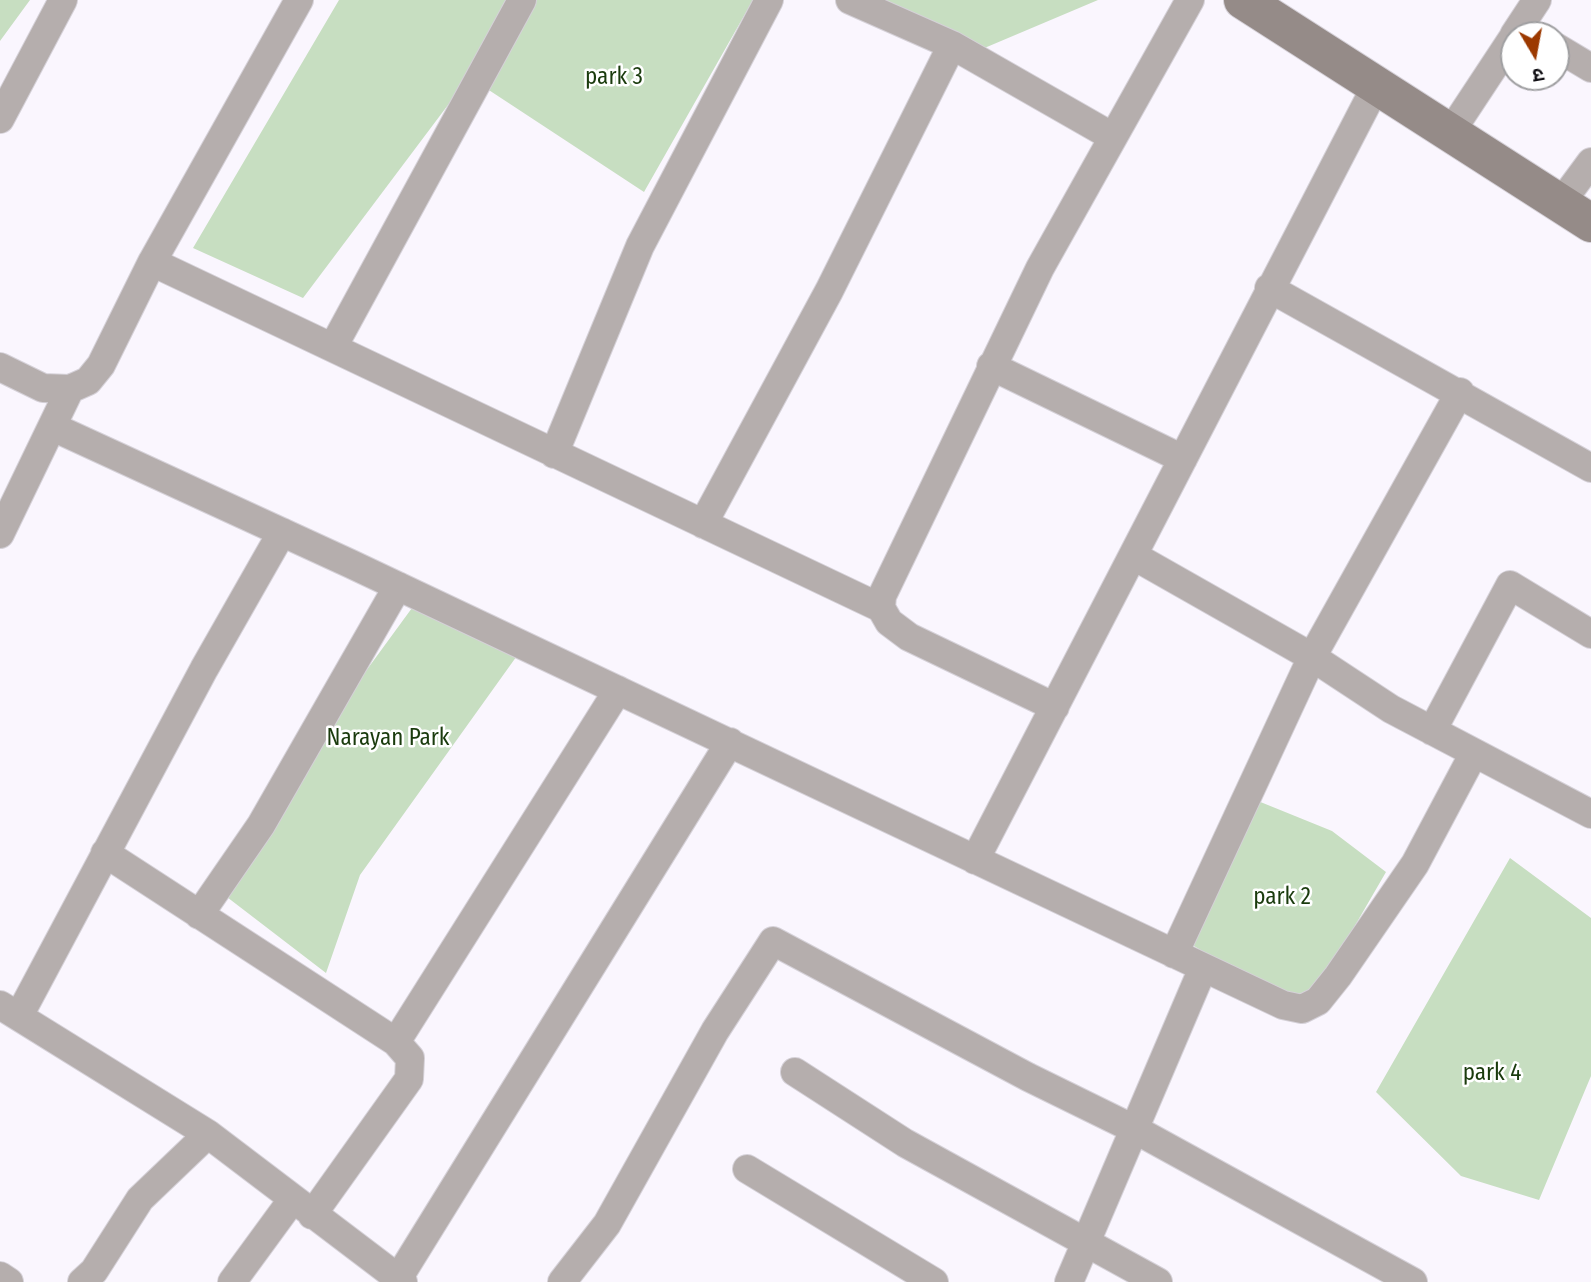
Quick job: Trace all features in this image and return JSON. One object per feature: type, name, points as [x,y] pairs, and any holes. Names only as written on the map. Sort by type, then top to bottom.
[{"type":"street","points":[[0,119],[63,0]]},
{"type":"street","points":[[0,367],[43,388],[71,389],[88,381],[101,365],[152,261],[299,0]]},
{"type":"street","points":[[333,347],[522,0]]},
{"type":"street","points":[[554,454],[639,246],[769,0]]},
{"type":"street","points":[[850,0],[952,45],[1113,137]]},
{"type":"street","points":[[1055,708],[909,637],[889,622],[881,608],[882,596],[1040,268],[1190,0]]},
{"type":"street","points":[[1243,0],[1576,213],[1591,162]]},
{"type":"street","points":[[1527,21],[1537,0]]},
{"type":"street","points":[[703,524],[829,292],[952,45]]},
{"type":"street","points":[[1570,55],[1591,68]]},
{"type":"street","points":[[1450,133],[1500,64]]},
{"type":"street","points":[[975,860],[1376,86]]},
{"type":"street","points":[[152,261],[881,608]]},
{"type":"street","points":[[1269,288],[1460,392],[1591,468]]},
{"type":"street","points":[[991,366],[1183,459]]},
{"type":"street","points":[[0,534],[71,389]]},
{"type":"street","points":[[1174,954],[1312,657],[1460,392]]},
{"type":"street","points":[[53,427],[730,742],[1283,1005],[1302,1009],[1318,1001],[1415,864],[1474,753]]},
{"type":"street","points":[[282,532],[105,853],[10,1010],[208,1134],[399,1281],[730,742]]},
{"type":"street","points":[[1134,556],[1312,657],[1391,709],[1591,814]]},
{"type":"street","points":[[1432,731],[1510,585],[1591,635]]},
{"type":"street","points":[[199,915],[261,825],[398,586]]},
{"type":"street","points":[[396,1042],[618,690]]},
{"type":"street","points":[[105,853],[396,1042],[410,1058],[409,1079],[302,1207],[232,1282]]},
{"type":"street","points":[[562,1282],[607,1224],[715,1031],[773,941],[1028,1077],[1136,1130],[1413,1282]]},
{"type":"street","points":[[1069,1282],[1203,968]]},
{"type":"street","points":[[795,1072],[905,1143],[1158,1282]]},
{"type":"street","points":[[82,1282],[94,1271],[141,1199],[208,1134]]},
{"type":"street","points":[[747,1170],[934,1282]]},
{"type":"street","points":[[0,1276],[9,1282]]},
{"type":"green space","points":[[0,0],[30,0],[0,41]]},
{"type":"green space","name":"park 3","points":[[339,0],[753,0],[644,192],[469,77],[303,298],[193,248]]},
{"type":"green space","points":[[837,0],[1098,0],[975,52]]},
{"type":"green space","name":"Narayan Park","points":[[420,597],[519,653],[360,875],[326,973],[223,894],[325,727]]},
{"type":"green space","name":"park 2","points":[[1258,801],[1332,831],[1386,872],[1309,1005],[1237,972],[1169,931]]},
{"type":"green space","name":"park 4","points":[[1510,858],[1591,918],[1591,1076],[1539,1200],[1461,1176],[1376,1092]]}]
